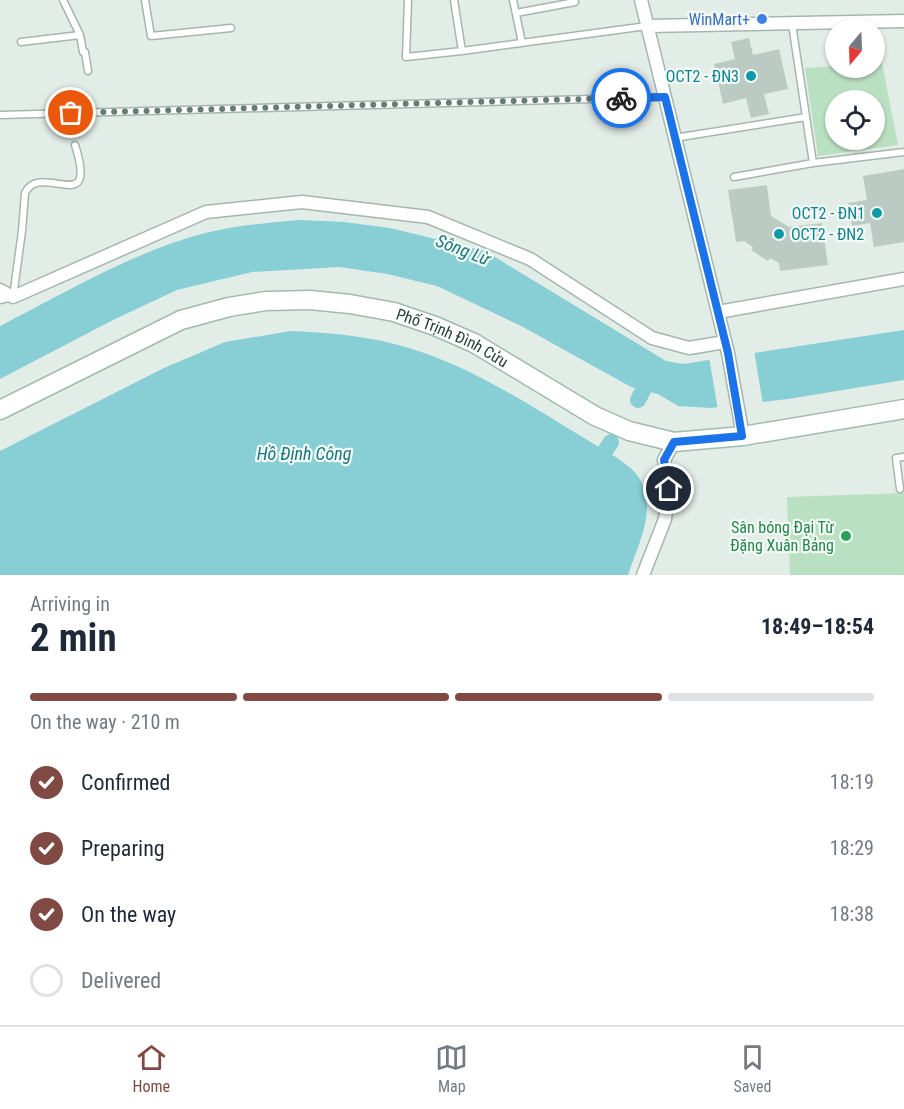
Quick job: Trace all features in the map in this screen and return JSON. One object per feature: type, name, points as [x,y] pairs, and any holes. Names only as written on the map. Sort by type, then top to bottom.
[{"type":"main road","name":"Phố Trịnh Đình Cửu","points":[[0,410],[181,320],[238,305],[266,301],[310,300],[394,312],[435,326],[474,343],[595,416],[628,431],[674,442],[741,429],[904,409]]},
{"type":"street","points":[[641,0],[727,347],[741,429]]},
{"type":"street","points":[[648,26],[904,21]]},
{"type":"street","points":[[0,290],[13,297],[206,212],[302,202],[428,217],[530,259],[652,338],[689,348],[727,347]]},
{"type":"street","points":[[718,312],[904,279]]},
{"type":"street","points":[[643,575],[665,519],[669,489],[664,460],[674,442]]},
{"type":"lane","points":[[63,0],[80,35],[82,52],[86,52],[88,70]]},
{"type":"lane","points":[[145,0],[151,36],[231,28]]},
{"type":"lane","points":[[408,0],[406,57],[648,26]]},
{"type":"lane","points":[[454,0],[462,51]]},
{"type":"lane","points":[[513,0],[522,43]]},
{"type":"lane","points":[[516,13],[574,2]]},
{"type":"lane","points":[[792,24],[813,163]]},
{"type":"lane","points":[[21,42],[80,35]]},
{"type":"lane","points":[[0,115],[665,97]]},
{"type":"lane","points":[[674,138],[806,117]]},
{"type":"lane","points":[[0,300],[13,297],[27,188],[34,183],[46,181],[70,186],[78,182],[81,176],[75,145]]},
{"type":"lane","points":[[734,177],[813,163],[904,152]]},
{"type":"lane","points":[[900,489],[896,458],[904,457]]},
{"type":"green space","points":[[825,67],[825,78],[885,78],[898,145],[885,147],[885,90],[825,90],[825,150],[862,150],[818,156],[805,68]]},
{"type":"green space","name":"Sân bóng Đại Từ Đặng Xuân Bảng","points":[[904,493],[904,575],[790,575],[787,497]]},
{"type":"water","name":"Sông Lừ","points":[[300,220],[344,222],[390,228],[485,251],[666,361],[683,364],[904,330],[904,380],[788,399],[710,408],[678,406],[658,394],[631,387],[523,327],[437,286],[387,274],[339,267],[252,272],[177,290],[113,320],[0,379],[0,326],[100,274],[178,241],[228,228]]},
{"type":"water","name":"Hồ Định Công","points":[[291,331],[366,338],[395,344],[437,358],[491,383],[619,459],[637,475],[644,487],[647,499],[645,525],[628,575],[0,575],[0,451],[164,368],[225,342]]},
{"type":"pier","points":[[754,350],[763,405],[718,410],[709,357]]},
{"type":"building","name":"OCT2 - ĐN3","points":[[749,38],[753,55],[779,49],[788,89],[764,94],[769,114],[751,118],[746,98],[723,104],[714,64],[735,59],[731,42]]},
{"type":"building","name":"OCT2 - ĐN1","points":[[904,169],[904,242],[874,247],[870,223],[852,226],[848,203],[867,200],[863,176]]},
{"type":"building","name":"OCT2 - ĐN2","points":[[767,185],[771,216],[789,227],[822,223],[828,265],[780,271],[779,263],[770,258],[768,261],[751,250],[753,247],[744,241],[736,242],[728,190]]},
{"type":"waterway","points":[[638,400],[650,377]]},
{"type":"waterway","points":[[605,451],[611,442]]},
{"type":"way so far","points":[[71,113],[621,98]]},
{"type":"place","name":"WinMart+","points":[[762,19]]},
{"type":"place","name":"OCT2 - ĐN3","points":[[751,76]]},
{"type":"place","name":"OCT2 - ĐN1","points":[[877,213]]},
{"type":"place","name":"OCT2 - ĐN2","points":[[779,234]]},
{"type":"place","name":"Sân bóng Đại Từ Đặng Xuân Bảng","points":[[846,536]]},
{"type":"route","points":[[621,98],[665,97],[728,353],[742,436],[674,442],[664,460],[669,489]]}]
